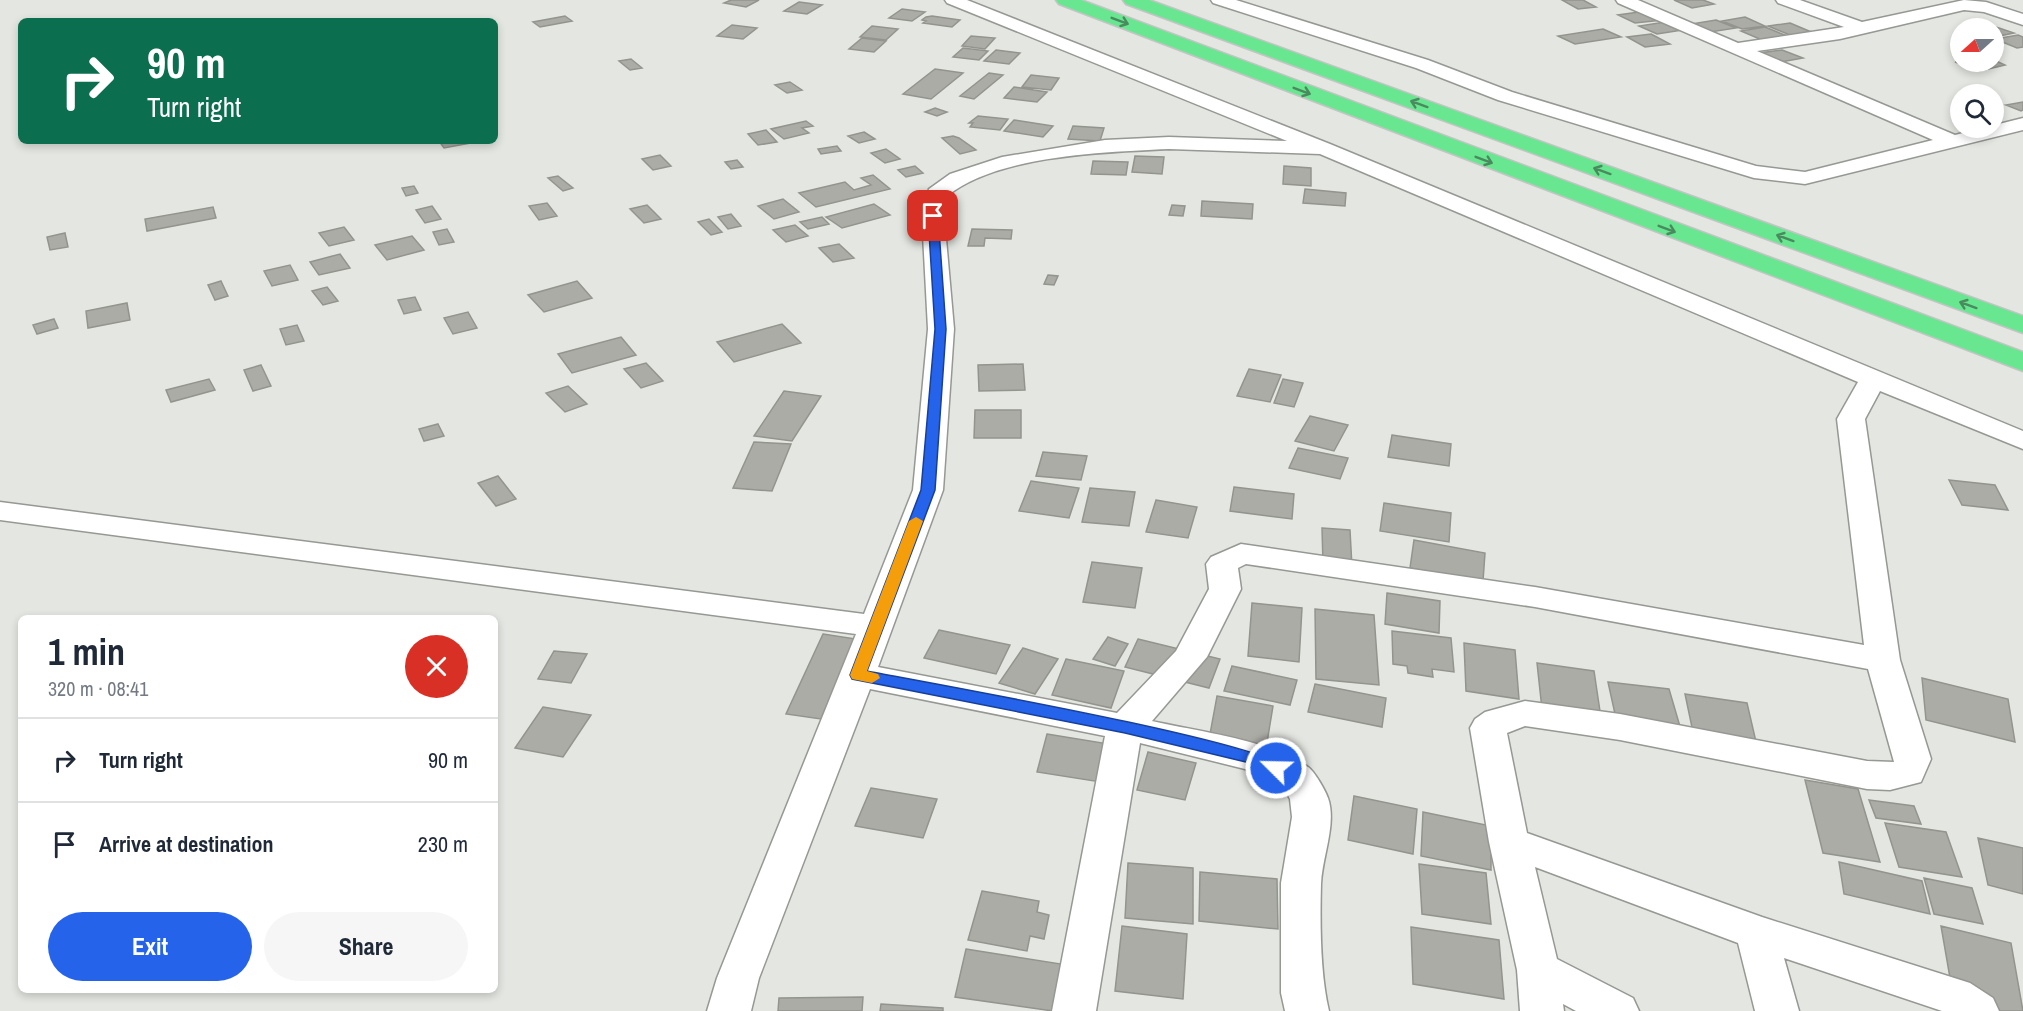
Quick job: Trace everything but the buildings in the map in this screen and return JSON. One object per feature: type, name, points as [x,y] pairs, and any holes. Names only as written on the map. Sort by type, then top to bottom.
[{"type":"highway","points":[[1065,0],[2023,362]]},
{"type":"highway","points":[[1132,0],[2023,325]]},
{"type":"street","points":[[953,0],[1323,148],[2023,441]]},
{"type":"street","points":[[1219,0],[1422,64],[1505,96],[1754,172],[1805,178],[2023,124]]},
{"type":"street","points":[[1623,0],[1954,142]]},
{"type":"street","points":[[1784,0],[1861,27]]},
{"type":"street","points":[[1739,48],[1840,34],[1861,27],[1964,5],[1986,7],[2023,20]]},
{"type":"street","points":[[729,1011],[738,978],[928,490],[940,329],[933,216],[937,194],[957,178],[1009,161],[1105,146],[1169,142],[1323,148]]},
{"type":"street","points":[[1617,1011],[1540,991],[1488,728],[1498,721],[1525,714],[1620,727],[1867,775],[1890,776],[1908,771],[1913,759],[1883,660],[1851,419],[1873,379]]},
{"type":"street","points":[[0,511],[876,626]]},
{"type":"street","points":[[1074,1011],[1125,727],[1190,657],[1225,589],[1222,564],[1241,554],[1536,597],[1883,660]]},
{"type":"street","points":[[857,675],[1125,727],[1255,758],[1297,778],[1309,798],[1311,817],[1301,882],[1303,993],[1307,1011]]},
{"type":"street","points":[[1509,842],[1756,932],[1954,996],[1977,1011]]},
{"type":"street","points":[[1756,932],[1777,1011]]},
{"type":"slow traffic","points":[[872,678],[857,675],[916,521]]},
{"type":"route","points":[[933,216],[940,329],[928,490],[857,675],[1125,727],[1255,758],[1276,768]]}]
